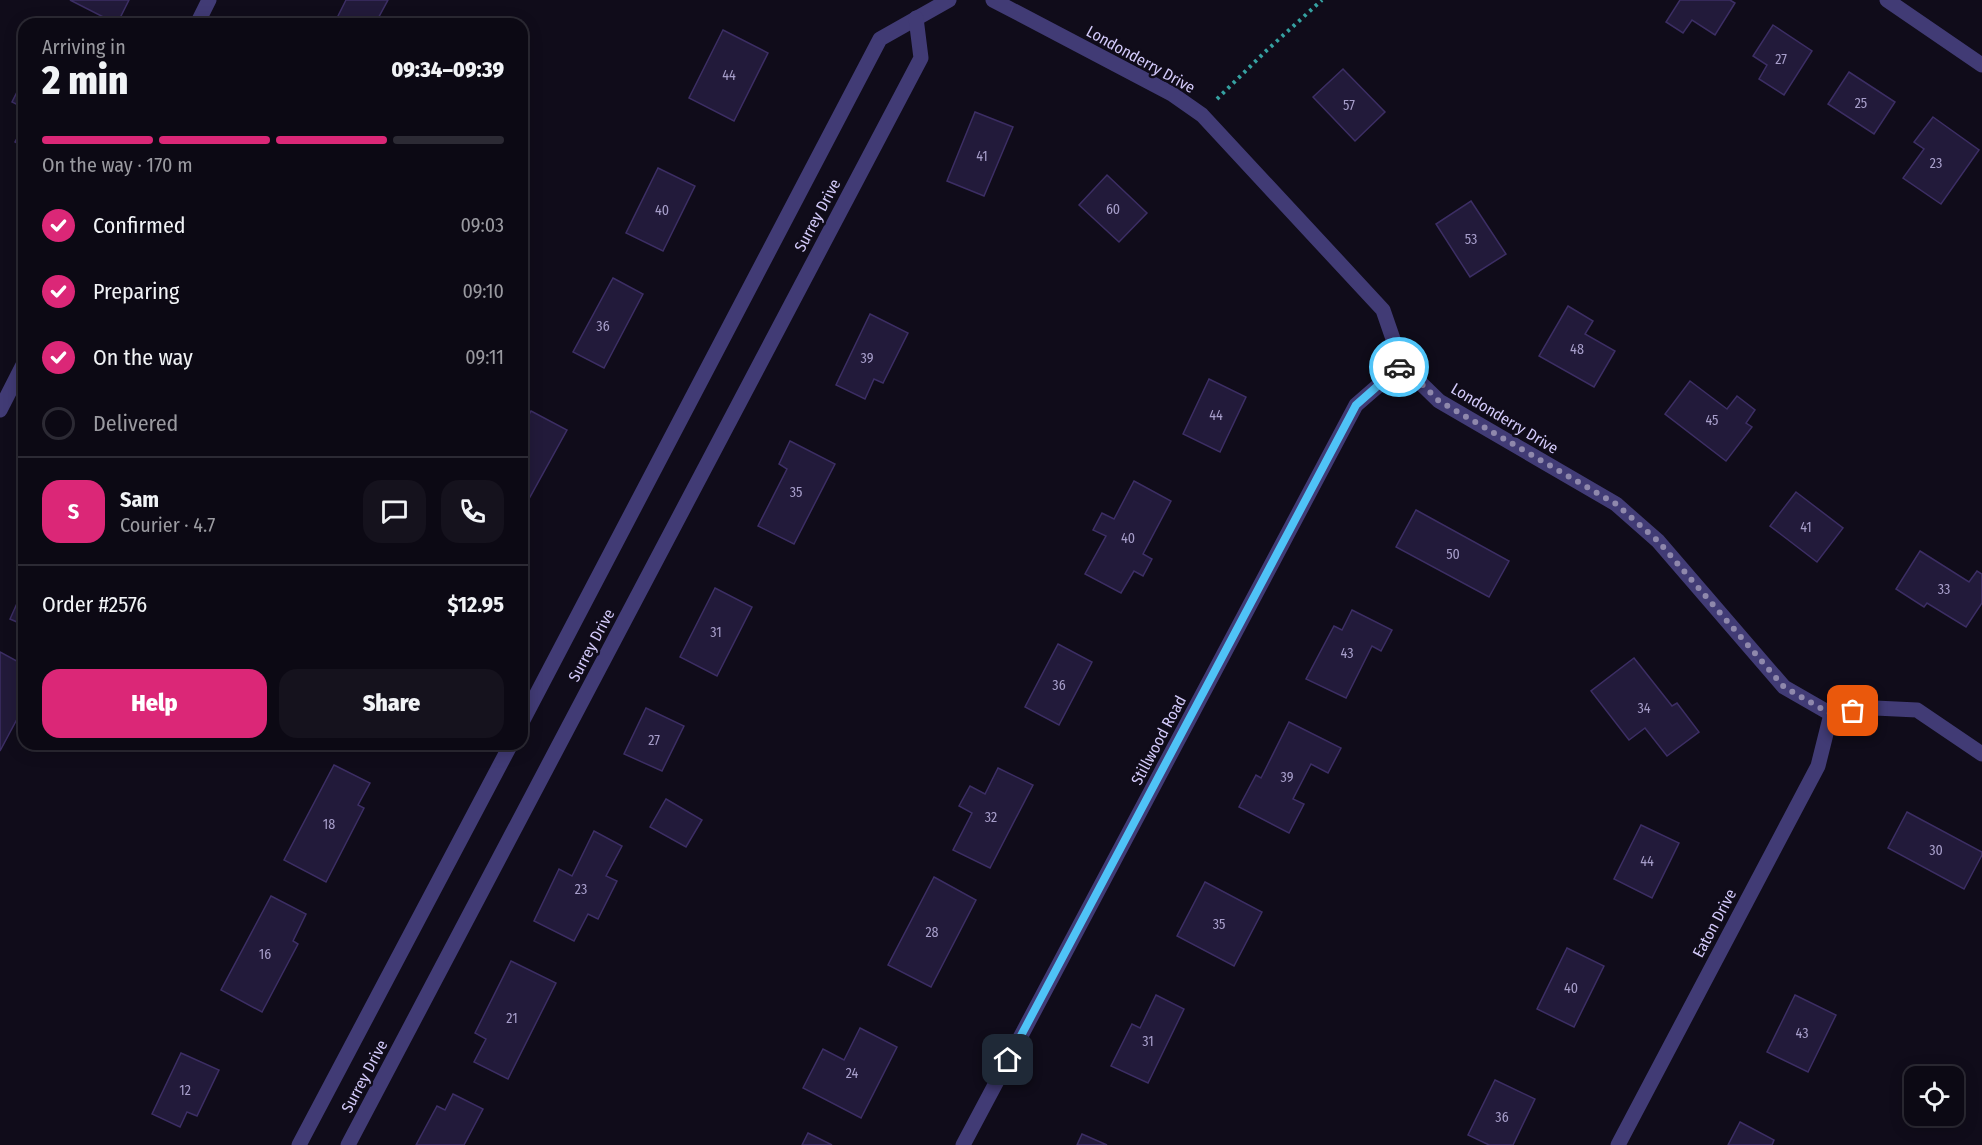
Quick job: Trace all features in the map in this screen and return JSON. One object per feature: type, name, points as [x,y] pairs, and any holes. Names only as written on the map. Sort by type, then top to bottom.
[{"type":"street","points":[[200,18],[209,0]]},
{"type":"street","points":[[916,18],[949,0]]},
{"type":"street","name":"Londonderry Drive","points":[[993,0],[1172,94],[1202,115],[1383,310],[1402,365],[1439,401],[1616,504],[1658,541],[1784,687],[1831,714]]},
{"type":"street","points":[[1887,0],[1982,65]]},
{"type":"street","name":"Surrey Drive","points":[[348,1145],[921,58],[916,18],[880,39],[528,711]]},
{"type":"street","name":"Stillwood Road","points":[[963,1145],[1356,405],[1402,365]]},
{"type":"street","points":[[0,410],[18,375]]},
{"type":"street","points":[[1831,714],[1875,708],[1917,710],[1982,754]]},
{"type":"street","name":"Eaton Drive","points":[[1618,1145],[1818,766],[1831,714]]},
{"type":"street","name":"Surrey Drive","points":[[299,1145],[508,750]]},
{"type":"path","points":[[1202,115],[1266,51],[1322,0]]},
{"type":"building","points":[[70,0],[129,0],[120,18],[105,18]]},
{"type":"building","points":[[346,0],[388,0],[378,18],[337,18]]},
{"type":"building","points":[[1680,0],[1730,0],[1735,3],[1715,35],[1692,20],[1683,33],[1666,22]]},
{"type":"building","points":[[1773,25],[1812,51],[1784,95],[1759,79],[1767,65],[1753,56]]},
{"type":"building","points":[[723,30],[768,53],[734,121],[689,98]]},
{"type":"building","points":[[1343,69],[1385,112],[1355,141],[1313,97]]},
{"type":"building","points":[[1849,72],[1895,102],[1874,134],[1828,104]]},
{"type":"building","points":[[18,90],[18,105],[12,102]]},
{"type":"building","points":[[975,112],[1013,127],[984,196],[947,181]]},
{"type":"building","points":[[1933,117],[1979,150],[1941,204],[1903,178],[1924,149],[1914,142]]},
{"type":"building","points":[[658,168],[695,186],[663,251],[626,233]]},
{"type":"building","points":[[1107,175],[1147,213],[1119,242],[1079,205]]},
{"type":"building","points":[[1471,201],[1506,254],[1470,277],[1436,224]]},
{"type":"building","points":[[613,278],[643,294],[604,368],[573,352]]},
{"type":"building","points":[[1568,306],[1593,321],[1585,334],[1615,351],[1594,387],[1539,356]]},
{"type":"building","points":[[870,314],[908,333],[883,383],[874,379],[865,399],[836,385]]},
{"type":"building","points":[[1209,379],[1246,397],[1220,452],[1183,434]]},
{"type":"building","points":[[1690,381],[1727,409],[1737,396],[1755,410],[1746,423],[1752,427],[1726,461],[1665,414]]},
{"type":"building","points":[[531,411],[567,430],[528,501],[528,417]]},
{"type":"building","points":[[790,441],[835,464],[794,544],[758,526],[787,469],[779,464]]},
{"type":"building","points":[[1134,481],[1171,501],[1143,554],[1152,559],[1143,576],[1134,571],[1121,593],[1085,574],[1106,536],[1093,530],[1102,513],[1114,519]]},
{"type":"building","points":[[1796,492],[1843,528],[1817,562],[1770,526]]},
{"type":"building","points":[[1416,510],[1509,561],[1489,597],[1396,547]]},
{"type":"building","points":[[1920,551],[1969,582],[1977,571],[1982,574],[1982,603],[1966,627],[1927,603],[1924,607],[1896,589]]},
{"type":"building","points":[[715,588],[752,607],[717,676],[680,657]]},
{"type":"building","points":[[18,601],[18,622],[10,619]]},
{"type":"building","points":[[1352,610],[1392,630],[1381,651],[1372,646],[1346,698],[1306,679],[1334,626],[1342,630]]},
{"type":"building","points":[[1058,644],[1092,662],[1059,725],[1025,707]]},
{"type":"building","points":[[0,652],[18,662],[18,717],[0,751]]},
{"type":"building","points":[[1634,658],[1672,706],[1677,703],[1699,732],[1667,756],[1645,728],[1629,740],[1591,691]]},
{"type":"building","points":[[646,708],[684,726],[662,771],[624,754]]},
{"type":"building","points":[[1289,722],[1341,748],[1328,773],[1311,764],[1293,799],[1304,804],[1289,833],[1239,807],[1256,775],[1261,778]]},
{"type":"building","points":[[334,765],[370,783],[358,805],[364,808],[326,882],[284,860]]},
{"type":"building","points":[[998,768],[1033,785],[990,868],[953,850],[972,813],[959,806],[970,786],[985,794]]},
{"type":"building","points":[[666,799],[702,820],[686,847],[650,827]]},
{"type":"building","points":[[1907,812],[1982,852],[1964,889],[1888,848]]},
{"type":"building","points":[[1641,825],[1679,843],[1652,898],[1614,879]]},
{"type":"building","points":[[594,831],[622,846],[606,876],[617,881],[598,919],[588,914],[574,941],[534,921],[559,869],[572,876]]},
{"type":"building","points":[[934,877],[976,900],[931,987],[888,965]]},
{"type":"building","points":[[1205,882],[1262,912],[1234,966],[1177,936]]},
{"type":"building","points":[[271,896],[306,914],[293,941],[298,944],[262,1012],[221,990]]},
{"type":"building","points":[[1567,948],[1604,966],[1574,1027],[1537,1009]]},
{"type":"building","points":[[511,961],[556,983],[508,1079],[474,1062],[486,1039],[475,1033]]},
{"type":"building","points":[[1156,995],[1184,1009],[1148,1083],[1111,1066],[1132,1024],[1140,1028]]},
{"type":"building","points":[[1795,995],[1836,1015],[1808,1072],[1767,1052]]},
{"type":"building","points":[[860,1028],[897,1047],[861,1118],[803,1088],[823,1049],[844,1060]]},
{"type":"building","points":[[181,1053],[219,1070],[197,1116],[187,1112],[180,1127],[152,1114]]},
{"type":"building","points":[[1495,1080],[1535,1099],[1513,1145],[1489,1145],[1468,1135]]},
{"type":"building","points":[[453,1094],[483,1109],[464,1145],[416,1145],[437,1106],[445,1110]]},
{"type":"building","points":[[1740,1122],[1774,1140],[1772,1145],[1728,1145]]},
{"type":"building","points":[[808,1133],[832,1145],[802,1145]]},
{"type":"building","points":[[1082,1134],[1107,1145],[1077,1145]]},
{"type":"way so far","points":[[1399,367],[1402,365],[1439,401],[1616,504],[1658,541],[1784,687],[1831,714],[1853,711]]},
{"type":"route","points":[[1008,1060],[1356,405],[1399,367]]}]
